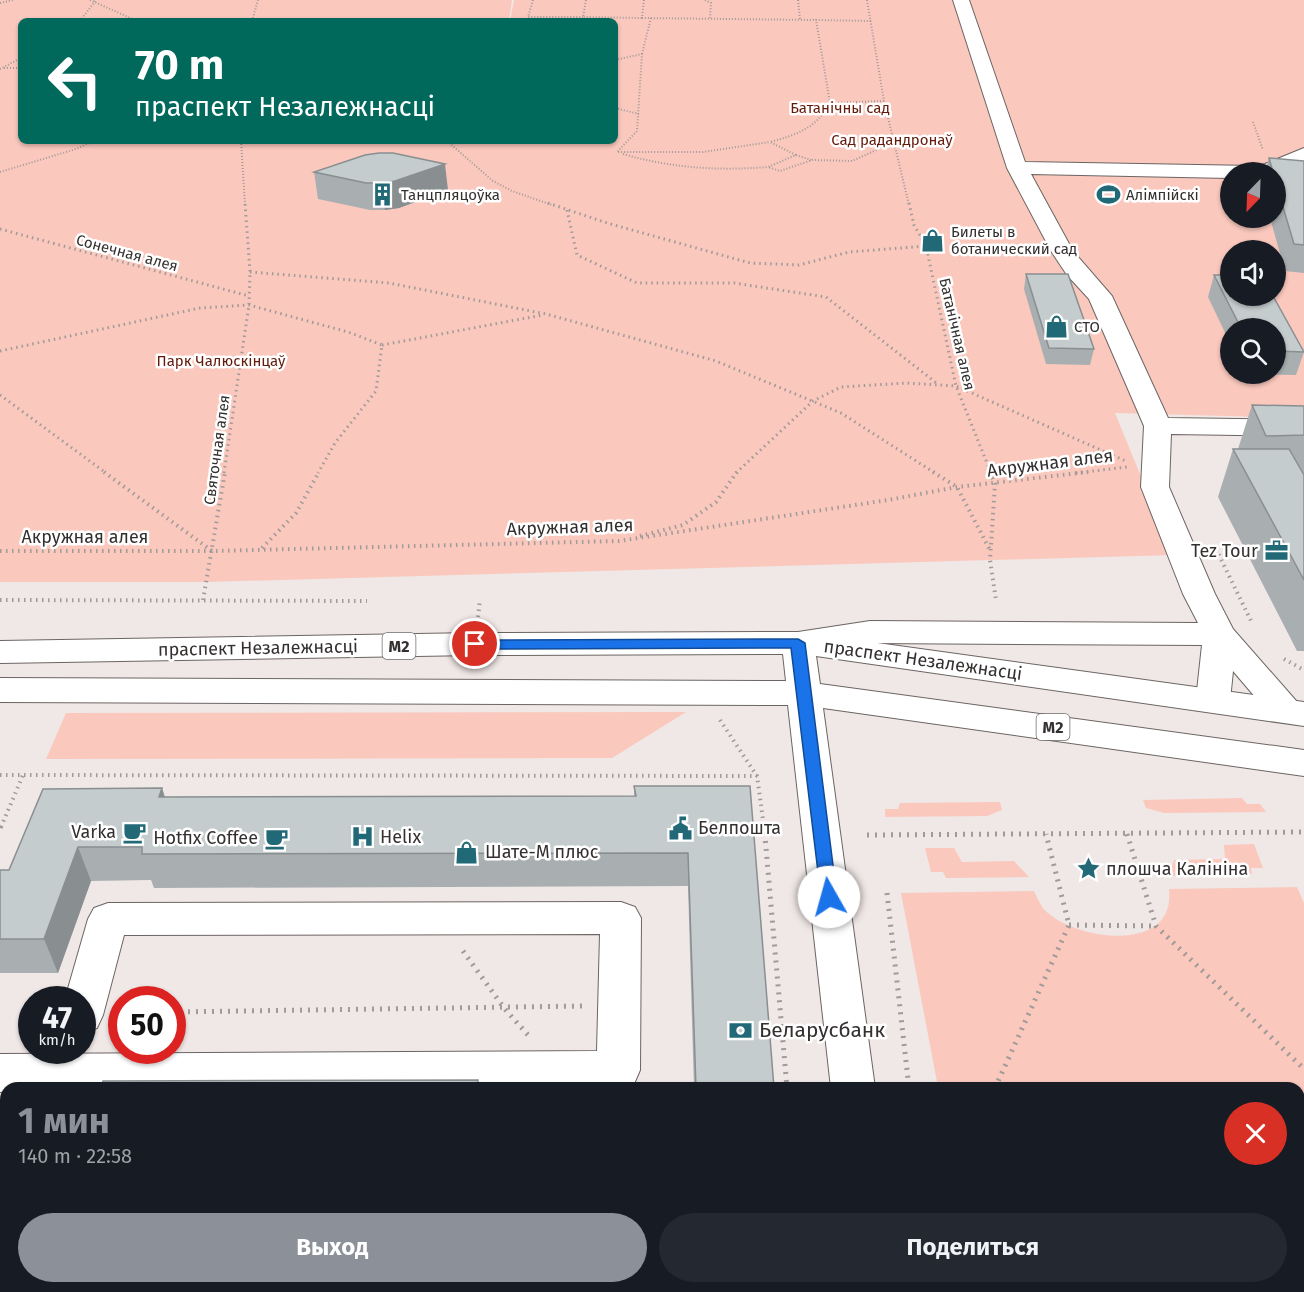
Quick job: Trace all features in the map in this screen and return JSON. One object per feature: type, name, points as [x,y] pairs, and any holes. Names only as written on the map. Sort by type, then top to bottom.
[{"type":"main road","points":[[961,0],[1017,168],[1062,251],[1075,270],[1100,296],[1158,426],[1155,487],[1199,594],[1220,634],[1295,713]]},
{"type":"main road","points":[[1017,168],[1254,172],[1270,170],[1304,154]]},
{"type":"main road","points":[[1158,426],[1304,428]]},
{"type":"main road","points":[[852,1082],[802,693],[798,643],[870,632],[1220,634]]},
{"type":"main road","points":[[1213,700],[1220,634]]},
{"type":"main road","name":"праспект Незалежнасці","points":[[0,652],[487,644],[798,643],[878,652],[1295,713]]},
{"type":"main road","name":"М2","points":[[0,690],[802,693],[1304,763]]},
{"type":"main road","points":[[0,1073],[54,1071],[559,1079],[618,1070],[621,918],[108,919],[90,986]]},
{"type":"path","points":[[0,3],[13,0]]},
{"type":"path","points":[[90,0],[131,18]]},
{"type":"path","points":[[253,18],[258,0]]},
{"type":"path","points":[[533,0],[528,17],[871,21]]},
{"type":"path","points":[[583,17],[586,0]]},
{"type":"path","points":[[642,18],[644,0]]},
{"type":"path","points":[[705,0],[711,3],[710,18]]},
{"type":"path","points":[[798,0],[800,20]]},
{"type":"path","name":"Батанічная алея","points":[[867,0],[884,100],[914,225],[926,246],[956,386],[995,484],[990,560],[996,600]]},
{"type":"path","points":[[82,18],[96,1]]},
{"type":"path","points":[[617,152],[637,131],[642,54],[651,18]]},
{"type":"path","points":[[617,152],[703,152],[770,142],[798,134],[812,126],[824,118],[830,103],[816,20]]},
{"type":"path","points":[[618,59],[642,54]]},
{"type":"path","points":[[1,68],[18,60]]},
{"type":"path","points":[[1,68],[18,68]]},
{"type":"path","points":[[830,103],[884,100]]},
{"type":"path","points":[[618,109],[639,114]]},
{"type":"path","points":[[770,142],[812,160],[852,161],[894,142]]},
{"type":"path","points":[[0,172],[87,144]]},
{"type":"path","name":"Святочная алея","points":[[203,600],[213,551],[249,305],[250,272],[241,144]]},
{"type":"path","points":[[450,144],[493,181],[512,191],[691,248],[750,263],[799,265],[849,252],[926,246]]},
{"type":"path","points":[[617,152],[638,159],[707,169],[741,170],[768,167],[796,155]]},
{"type":"path","points":[[768,167],[780,171],[812,160]]},
{"type":"path","points":[[567,210],[577,255],[638,283],[734,283],[826,297],[939,385]]},
{"type":"path","name":"Сонечная алея","points":[[0,229],[249,296]]},
{"type":"path","points":[[250,272],[389,283],[546,314],[716,361],[841,413],[957,487],[991,552]]},
{"type":"path","points":[[0,351],[200,308],[249,305],[348,332],[382,345],[546,314]]},
{"type":"path","points":[[262,548],[296,513],[334,443],[376,391],[382,345]]},
{"type":"path","points":[[619,541],[683,525],[716,502],[737,472],[813,401],[841,387],[906,383],[956,386]]},
{"type":"path","name":"Акружная алея","points":[[0,551],[213,551],[619,541],[888,500],[957,487],[1137,466],[956,386]]},
{"type":"path","points":[[0,395],[213,551]]},
{"type":"path","points":[[0,600],[367,601]]},
{"type":"path","points":[[478,618],[480,600]]},
{"type":"path","points":[[1244,607],[1248,616]]},
{"type":"path","points":[[717,717],[757,776],[766,839],[786,1082]]},
{"type":"path","points":[[0,775],[757,776]]},
{"type":"path","points":[[0,828],[23,775]]},
{"type":"path","points":[[867,835],[1304,832]]},
{"type":"path","points":[[999,1082],[1069,925],[1046,834]]},
{"type":"path","points":[[1127,834],[1156,926],[1304,1069]]},
{"type":"path","points":[[887,893],[908,1082]]},
{"type":"path","points":[[440,918],[504,1008],[559,1079]]},
{"type":"path","points":[[1069,925],[1156,926]]},
{"type":"path","points":[[186,1012],[620,1005]]},
{"type":"green space","name":"Парк Чалюскінцаў","points":[[0,0],[512,0],[509,18],[18,18],[18,144],[618,144],[618,18],[511,18],[514,0],[1304,0],[1304,418],[1115,413],[1173,555],[206,582],[0,582]]},
{"type":"green space","points":[[686,712],[612,758],[46,759],[66,713]]},
{"type":"green space","points":[[1242,798],[1247,804],[1260,804],[1266,812],[1164,813],[1146,808],[1143,800]]},
{"type":"green space","points":[[1000,802],[1002,810],[987,816],[885,817],[885,809],[898,809],[900,803]]},
{"type":"green space","points":[[1254,844],[1263,868],[1251,868],[1252,874],[1169,876],[1174,860],[1225,859],[1224,845]]},
{"type":"green space","points":[[925,848],[954,848],[962,862],[1014,861],[1029,877],[946,878],[943,872],[931,872]]},
{"type":"green space","points":[[1297,887],[1304,903],[1304,1082],[937,1082],[901,893],[1034,891],[1046,912],[1064,923],[1103,935],[1124,936],[1143,932],[1158,924],[1167,910],[1169,889]]},
{"type":"building","points":[[393,153],[445,164],[395,181],[381,183],[366,183],[314,172],[365,155]]},
{"type":"building","points":[[1269,158],[1304,161],[1304,245],[1294,244],[1286,217],[1286,162],[1270,162]]},
{"type":"building","name":"СТО","points":[[1026,274],[1068,274],[1094,349],[1049,348]]},
{"type":"building","points":[[1214,275],[1220,275],[1220,287]]},
{"type":"building","points":[[1230,306],[1279,306],[1285,318],[1236,318]]},
{"type":"building","points":[[1286,319],[1304,352],[1286,351]]},
{"type":"building","points":[[1252,405],[1304,406],[1304,435],[1266,436]]},
{"type":"building","points":[[1233,449],[1289,449],[1304,475],[1304,580]]},
{"type":"building","points":[[634,786],[750,786],[774,1082],[696,1082],[688,853],[142,854],[142,847],[78,847],[44,939],[0,939],[0,870],[9,870],[43,789],[162,788],[159,797],[636,796]]},
{"type":"building","points":[[478,1080],[478,1082],[103,1081]]},
{"type":"place","name":"Танцпляцоўка","points":[[383,195]]},
{"type":"place","name":"Алімпійскі","points":[[1108,195]]},
{"type":"place","name":"Билеты в ботанический сад","points":[[933,241]]},
{"type":"place","name":"СТО","points":[[1056,327]]},
{"type":"place","name":"Tez Tour","points":[[1276,551]]},
{"type":"place","name":"Белпошта","points":[[680,828]]},
{"type":"place","name":"Varka","points":[[134,832]]},
{"type":"place","name":"Helix","points":[[362,837]]},
{"type":"place","name":"Hotfix Coffee","points":[[276,838]]},
{"type":"place","name":"Шате-М плюс","points":[[467,852]]},
{"type":"place","name":"плошча Калініна","points":[[1088,869]]},
{"type":"place","name":"Беларусбанк","points":[[741,1030]]},
{"type":"route","points":[[475,644],[798,643],[802,693],[829,897]]},
{"type":"park label","name":"Батанічны сад","points":[[840,108]]},
{"type":"park label","name":"Сад радандронаў","points":[[892,140]]}]
